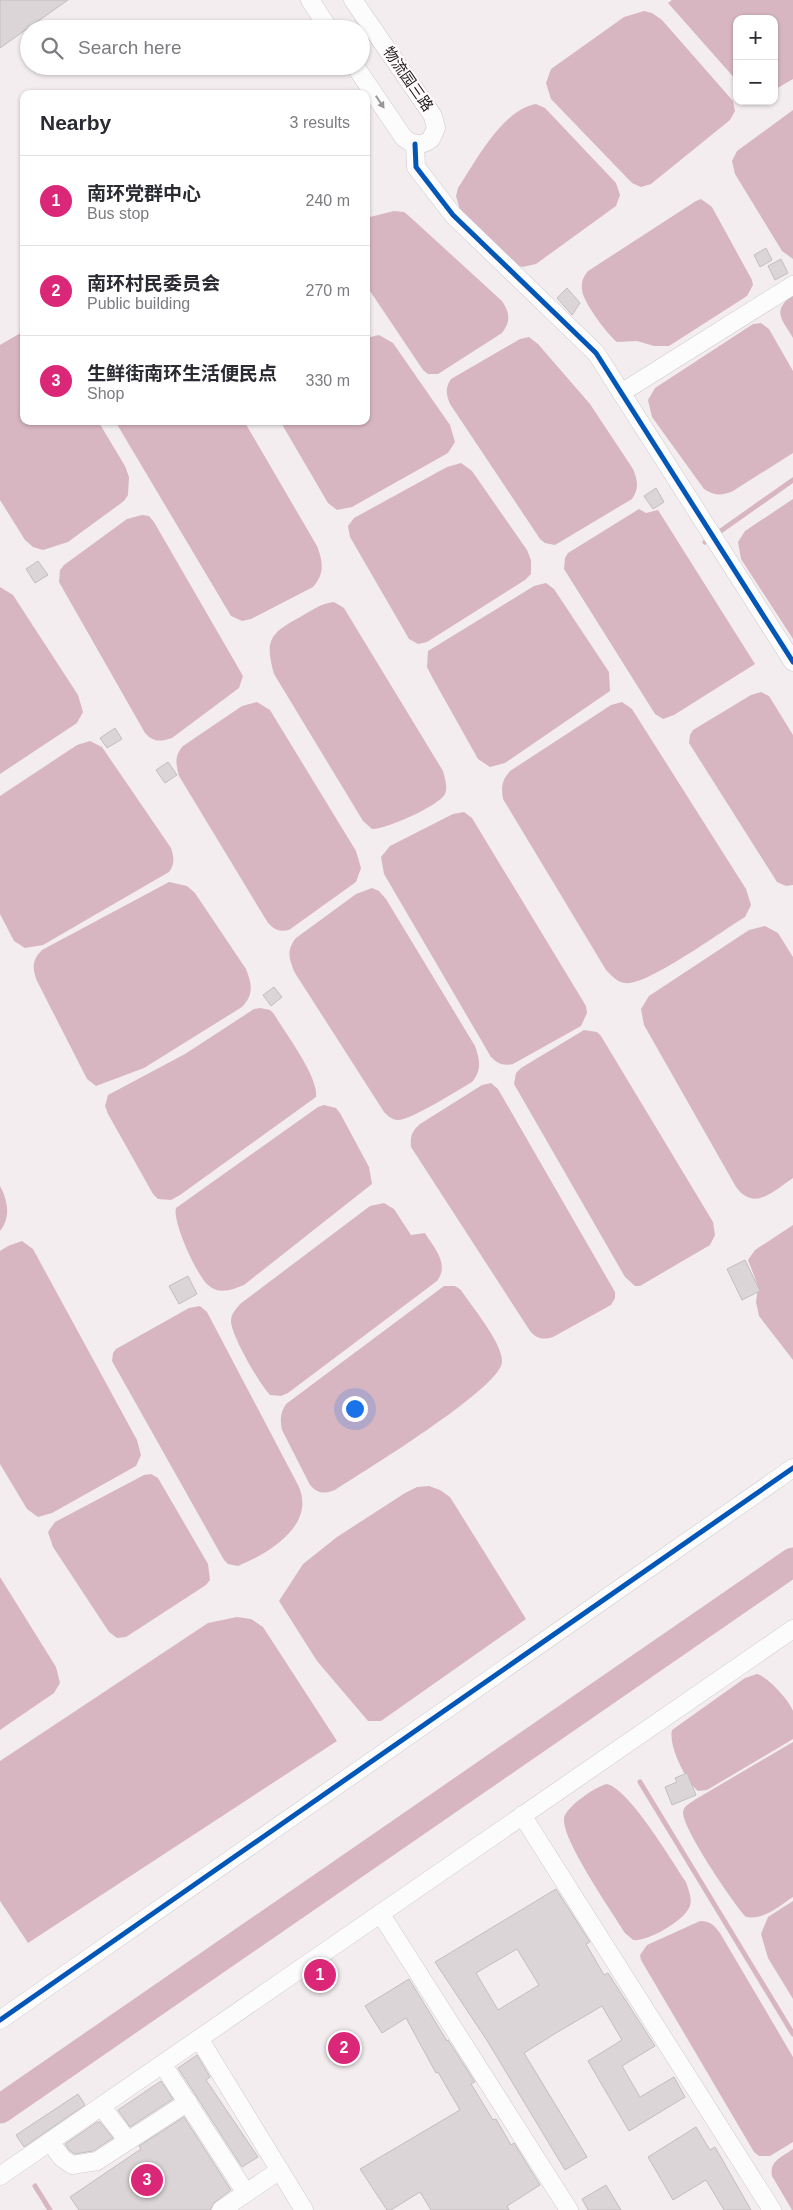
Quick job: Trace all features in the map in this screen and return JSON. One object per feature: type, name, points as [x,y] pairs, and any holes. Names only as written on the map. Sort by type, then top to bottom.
[{"type":"street","points":[[310,0],[324,20]]},
{"type":"street","name":"物流园三路","points":[[353,0],[367,20]]},
{"type":"street","name":"物流园三路","points":[[370,25],[433,116],[436,128],[431,139],[421,145],[415,144]]},
{"type":"street","points":[[361,75],[404,138],[415,144],[416,167],[453,215],[596,353],[793,662]]},
{"type":"street","points":[[621,393],[793,285]]},
{"type":"street","points":[[0,2020],[793,1468]]},
{"type":"street","points":[[0,2176],[200,2040],[380,1913],[793,1629]]},
{"type":"street","points":[[522,1815],[772,2210]]},
{"type":"street","points":[[380,1913],[569,2210]]},
{"type":"street","points":[[200,2040],[304,2210]]},
{"type":"street","points":[[163,2065],[246,2193]]},
{"type":"street","points":[[50,2142],[62,2158],[72,2165],[97,2161],[188,2102]]},
{"type":"street","points":[[102,2107],[128,2141]]},
{"type":"street","points":[[220,2210],[280,2170]]},
{"type":"shaded area","points":[[672,0],[793,0],[793,79],[778,88],[778,15],[733,15],[733,76],[668,3]]},
{"type":"shaded area","points":[[644,11],[652,13],[662,20],[733,101],[735,111],[730,120],[651,184],[641,187],[632,183],[551,99],[546,83],[551,69],[624,17]]},
{"type":"shaded area","points":[[536,104],[545,108],[616,183],[620,195],[616,206],[536,264],[522,267],[517,265],[460,210],[456,196],[458,188],[473,164],[501,126],[524,108]]},
{"type":"shaded area","points":[[793,110],[793,259],[782,251],[735,174],[732,161],[737,151]]},
{"type":"shaded area","points":[[701,199],[712,207],[752,280],[753,285],[747,296],[669,346],[654,346],[637,341],[617,342],[586,302],[582,287],[585,275],[588,271]]},
{"type":"shaded area","points":[[394,211],[404,212],[409,216],[502,301],[507,309],[508,321],[502,333],[438,374],[428,374],[423,370],[370,291],[370,217]]},
{"type":"shaded area","points":[[793,295],[793,338],[782,320],[780,311],[786,301]]},
{"type":"shaded area","points":[[761,323],[769,329],[793,371],[793,453],[733,491],[725,494],[715,494],[704,489],[652,417],[648,400],[655,388],[753,324]]},
{"type":"shaded area","points":[[20,333],[20,425],[100,425],[125,466],[129,477],[128,495],[124,501],[68,542],[43,550],[33,547],[25,540],[0,500],[0,345]]},
{"type":"shaded area","points":[[379,335],[393,343],[450,425],[455,442],[448,453],[352,507],[337,510],[328,503],[282,425],[370,425],[370,337]]},
{"type":"shaded area","points":[[529,337],[538,344],[590,404],[633,469],[637,481],[636,492],[632,499],[555,545],[545,543],[540,539],[450,404],[447,394],[447,388],[451,379],[520,339]]},
{"type":"shaded area","points":[[117,425],[246,425],[317,546],[322,567],[320,577],[313,587],[251,619],[242,621],[231,616]]},
{"type":"shaded area","points":[[461,463],[472,471],[527,550],[531,560],[531,574],[525,580],[427,642],[418,644],[409,639],[350,537],[348,526],[354,518],[447,467]]},
{"type":"shaded area","points":[[793,499],[793,639],[741,559],[738,542],[745,531]]},
{"type":"shaded area","points":[[639,509],[646,513],[658,510],[755,664],[674,715],[663,719],[655,714],[564,569],[565,558],[568,553]]},
{"type":"shaded area","points":[[142,515],[149,516],[154,522],[243,676],[239,688],[172,738],[160,741],[154,740],[145,733],[59,582],[60,570],[64,565],[127,519]]},
{"type":"shaded area","points":[[546,583],[554,589],[609,672],[610,691],[505,763],[490,767],[478,759],[432,677],[427,667],[428,651],[534,586]]},
{"type":"shaded area","points":[[0,587],[13,595],[78,695],[83,712],[77,723],[0,774]]},
{"type":"shaded area","points":[[334,602],[344,608],[443,771],[446,791],[441,799],[422,811],[388,826],[372,829],[363,821],[274,674],[271,662],[270,644],[277,632],[317,607]]},
{"type":"shaded area","points":[[761,692],[769,696],[793,735],[793,885],[786,886],[777,882],[689,743],[693,730],[751,695]]},
{"type":"shaded area","points":[[257,702],[270,710],[356,851],[361,868],[356,882],[286,931],[277,930],[268,923],[179,776],[177,764],[178,753],[183,746],[242,706]]},
{"type":"shaded area","points":[[622,702],[632,709],[746,889],[751,905],[745,917],[685,956],[650,976],[635,982],[625,983],[617,980],[606,970],[503,799],[502,791],[505,777],[510,771],[611,705]]},
{"type":"shaded area","points":[[90,741],[102,747],[171,848],[173,863],[169,872],[43,945],[25,948],[14,941],[0,914],[0,796],[77,745]]},
{"type":"shaded area","points":[[464,812],[472,818],[586,1006],[587,1013],[581,1026],[513,1064],[501,1064],[491,1057],[384,874],[381,857],[390,846],[453,814]]},
{"type":"shaded area","points":[[169,882],[187,886],[195,893],[246,969],[251,984],[249,998],[242,1007],[144,1068],[96,1086],[87,1079],[37,981],[34,972],[35,961],[42,950]]},
{"type":"shaded area","points":[[372,888],[379,891],[386,899],[475,1046],[479,1060],[479,1069],[472,1082],[423,1111],[397,1120],[384,1112],[295,973],[290,955],[291,947],[296,938],[356,894]]},
{"type":"shaded area","points":[[765,926],[778,933],[793,957],[793,1178],[771,1193],[757,1199],[743,1194],[736,1187],[644,1025],[641,1009],[649,996],[749,930]]},
{"type":"shaded area","points":[[254,1009],[270,1010],[274,1014],[293,1043],[312,1078],[316,1088],[316,1097],[180,1195],[171,1200],[158,1199],[153,1194],[108,1114],[105,1106],[108,1095],[185,1054]]},
{"type":"shaded area","points":[[584,1030],[597,1032],[601,1036],[713,1222],[715,1235],[710,1245],[640,1286],[635,1286],[625,1277],[514,1084],[516,1073],[521,1068]]},
{"type":"shaded area","points":[[491,1083],[498,1089],[615,1292],[615,1298],[611,1305],[549,1338],[537,1337],[530,1331],[411,1147],[412,1134],[420,1124],[482,1085]]},
{"type":"shaded area","points":[[324,1105],[336,1108],[340,1113],[369,1167],[372,1184],[244,1285],[226,1291],[212,1288],[203,1280],[186,1248],[178,1224],[176,1208],[318,1107]]},
{"type":"shaded area","points":[[0,1186],[5,1197],[7,1215],[0,1231]]},
{"type":"shaded area","points":[[384,1203],[394,1209],[411,1235],[425,1233],[439,1256],[442,1268],[441,1275],[437,1281],[288,1393],[281,1396],[270,1395],[253,1371],[232,1328],[231,1321],[234,1312],[240,1304],[370,1206]]},
{"type":"shaded area","points":[[793,1225],[793,1360],[759,1316],[756,1302],[758,1286],[748,1260],[755,1250]]},
{"type":"shaded area","points":[[22,1241],[33,1249],[137,1440],[141,1455],[136,1466],[52,1513],[38,1517],[27,1509],[0,1464],[0,1251]]},
{"type":"shaded area","points":[[444,1286],[455,1286],[461,1290],[492,1335],[501,1354],[502,1362],[496,1374],[479,1391],[428,1429],[335,1490],[324,1493],[319,1492],[310,1485],[282,1430],[281,1417],[286,1404]]},
{"type":"shaded area","points":[[200,1306],[207,1312],[298,1485],[302,1499],[301,1512],[296,1524],[287,1535],[264,1553],[238,1566],[228,1564],[224,1560],[112,1361],[113,1353],[116,1349],[189,1308]]},
{"type":"shaded area","points":[[151,1474],[158,1478],[208,1564],[210,1580],[206,1585],[126,1637],[117,1638],[109,1632],[53,1547],[48,1532],[55,1522],[144,1475]]},
{"type":"shaded area","points":[[429,1486],[440,1490],[450,1497],[526,1619],[381,1721],[368,1721],[317,1661],[279,1601],[303,1564],[337,1537],[405,1493],[417,1487]]},
{"type":"shaded area","points":[[0,1577],[56,1667],[60,1683],[54,1693],[0,1730]]},
{"type":"shaded area","points":[[237,1617],[251,1619],[263,1627],[337,1741],[28,1943],[0,1901],[0,1761],[208,1623]]},
{"type":"shaded area","points":[[757,1674],[772,1684],[791,1707],[793,1711],[793,1739],[707,1790],[698,1791],[683,1772],[675,1754],[671,1737],[672,1730],[745,1678]]},
{"type":"shaded area","points":[[793,1742],[793,1897],[765,1915],[746,1917],[699,1849],[685,1821],[683,1812],[686,1806],[696,1799]]},
{"type":"shaded area","points":[[607,1784],[627,1799],[650,1827],[686,1882],[690,1895],[691,1902],[689,1908],[679,1919],[664,1930],[639,1940],[633,1940],[625,1933],[579,1859],[566,1829],[564,1819],[569,1809],[589,1793]]},
{"type":"shaded area","points":[[793,1901],[793,1999],[768,1958],[761,1934],[768,1917]]},
{"type":"shaded area","points":[[700,1921],[712,1924],[720,1933],[793,2057],[793,2142],[770,2156],[759,2156],[754,2152],[641,1960],[640,1955],[647,1945]]},
{"type":"shaded area","points":[[793,2149],[792,2210],[772,2176],[772,2167],[777,2160]]},
{"type":"building","points":[[0,0],[68,0],[40,20],[20,20],[20,34],[0,48]]},
{"type":"building","points":[[766,248],[772,260],[760,267],[754,255]]},
{"type":"building","points":[[781,259],[788,273],[775,280],[768,266]]},
{"type":"building","points":[[567,288],[580,303],[572,315],[557,298]]},
{"type":"building","points":[[656,488],[664,502],[653,509],[644,496]]},
{"type":"building","points":[[38,561],[48,575],[35,583],[26,569]]},
{"type":"building","points":[[115,728],[122,739],[107,748],[100,738]]},
{"type":"building","points":[[168,762],[177,775],[165,783],[156,770]]},
{"type":"building","points":[[274,987],[282,997],[271,1006],[263,995]]},
{"type":"building","points":[[745,1260],[760,1291],[742,1300],[727,1269]]},
{"type":"building","points":[[188,1276],[197,1294],[179,1304],[169,1286]]},
{"type":"building","points":[[687,1773],[696,1795],[672,1805],[665,1787],[677,1782],[675,1778]]},
{"type":"building","points":[[556,1889],[590,1942],[586,1944],[604,1975],[608,1973],[655,2046],[622,2066],[640,2097],[674,2077],[685,2097],[629,2131],[588,2061],[622,2040],[602,2006],[556,2033],[524,2053],[587,2157],[565,2170],[488,2042],[435,1962]],"holes":[[[517,1949],[539,1985],[498,2010],[476,1973]]]},
{"type":"building","points":[[409,1979],[475,2082],[471,2084],[493,2120],[496,2119],[511,2145],[514,2143],[540,2185],[507,2206],[509,2210],[431,2210],[420,2192],[391,2210],[387,2210],[360,2169],[460,2110],[438,2072],[436,2073],[406,2018],[382,2033],[365,2006]]},
{"type":"building","points":[[197,2055],[210,2077],[206,2080],[258,2157],[242,2167],[178,2068]]},
{"type":"building","points":[[161,2081],[173,2099],[130,2127],[118,2110]]},
{"type":"building","points":[[78,2094],[85,2105],[24,2147],[16,2135]]},
{"type":"building","points":[[184,2117],[231,2190],[215,2202],[210,2210],[79,2210],[70,2197],[141,2149],[139,2146]]},
{"type":"building","points":[[97,2122],[100,2122],[113,2138],[93,2151],[75,2154],[69,2150],[65,2144]]},
{"type":"building","points":[[696,2127],[710,2150],[715,2147],[751,2210],[724,2210],[706,2180],[673,2200],[648,2157]]},
{"type":"building","points":[[606,2185],[621,2210],[588,2210],[582,2199]]},
{"type":"waterway","points":[[705,542],[793,480]]},
{"type":"waterway","points":[[0,2109],[793,1562]]},
{"type":"waterway","points":[[640,1782],[793,2034]]},
{"type":"waterway","points":[[35,2186],[50,2210]]},
{"type":"cycle path","points":[[415,144],[416,167],[453,215],[596,353],[793,662]]},
{"type":"cycle path","points":[[0,2020],[793,1468]]},
{"type":"place","name":"南环党群中心","points":[[320,1975]]},
{"type":"place","name":"南环村民委员会","points":[[344,2048]]},
{"type":"place","name":"生鲜街南环生活便民点","points":[[147,2180]]}]
